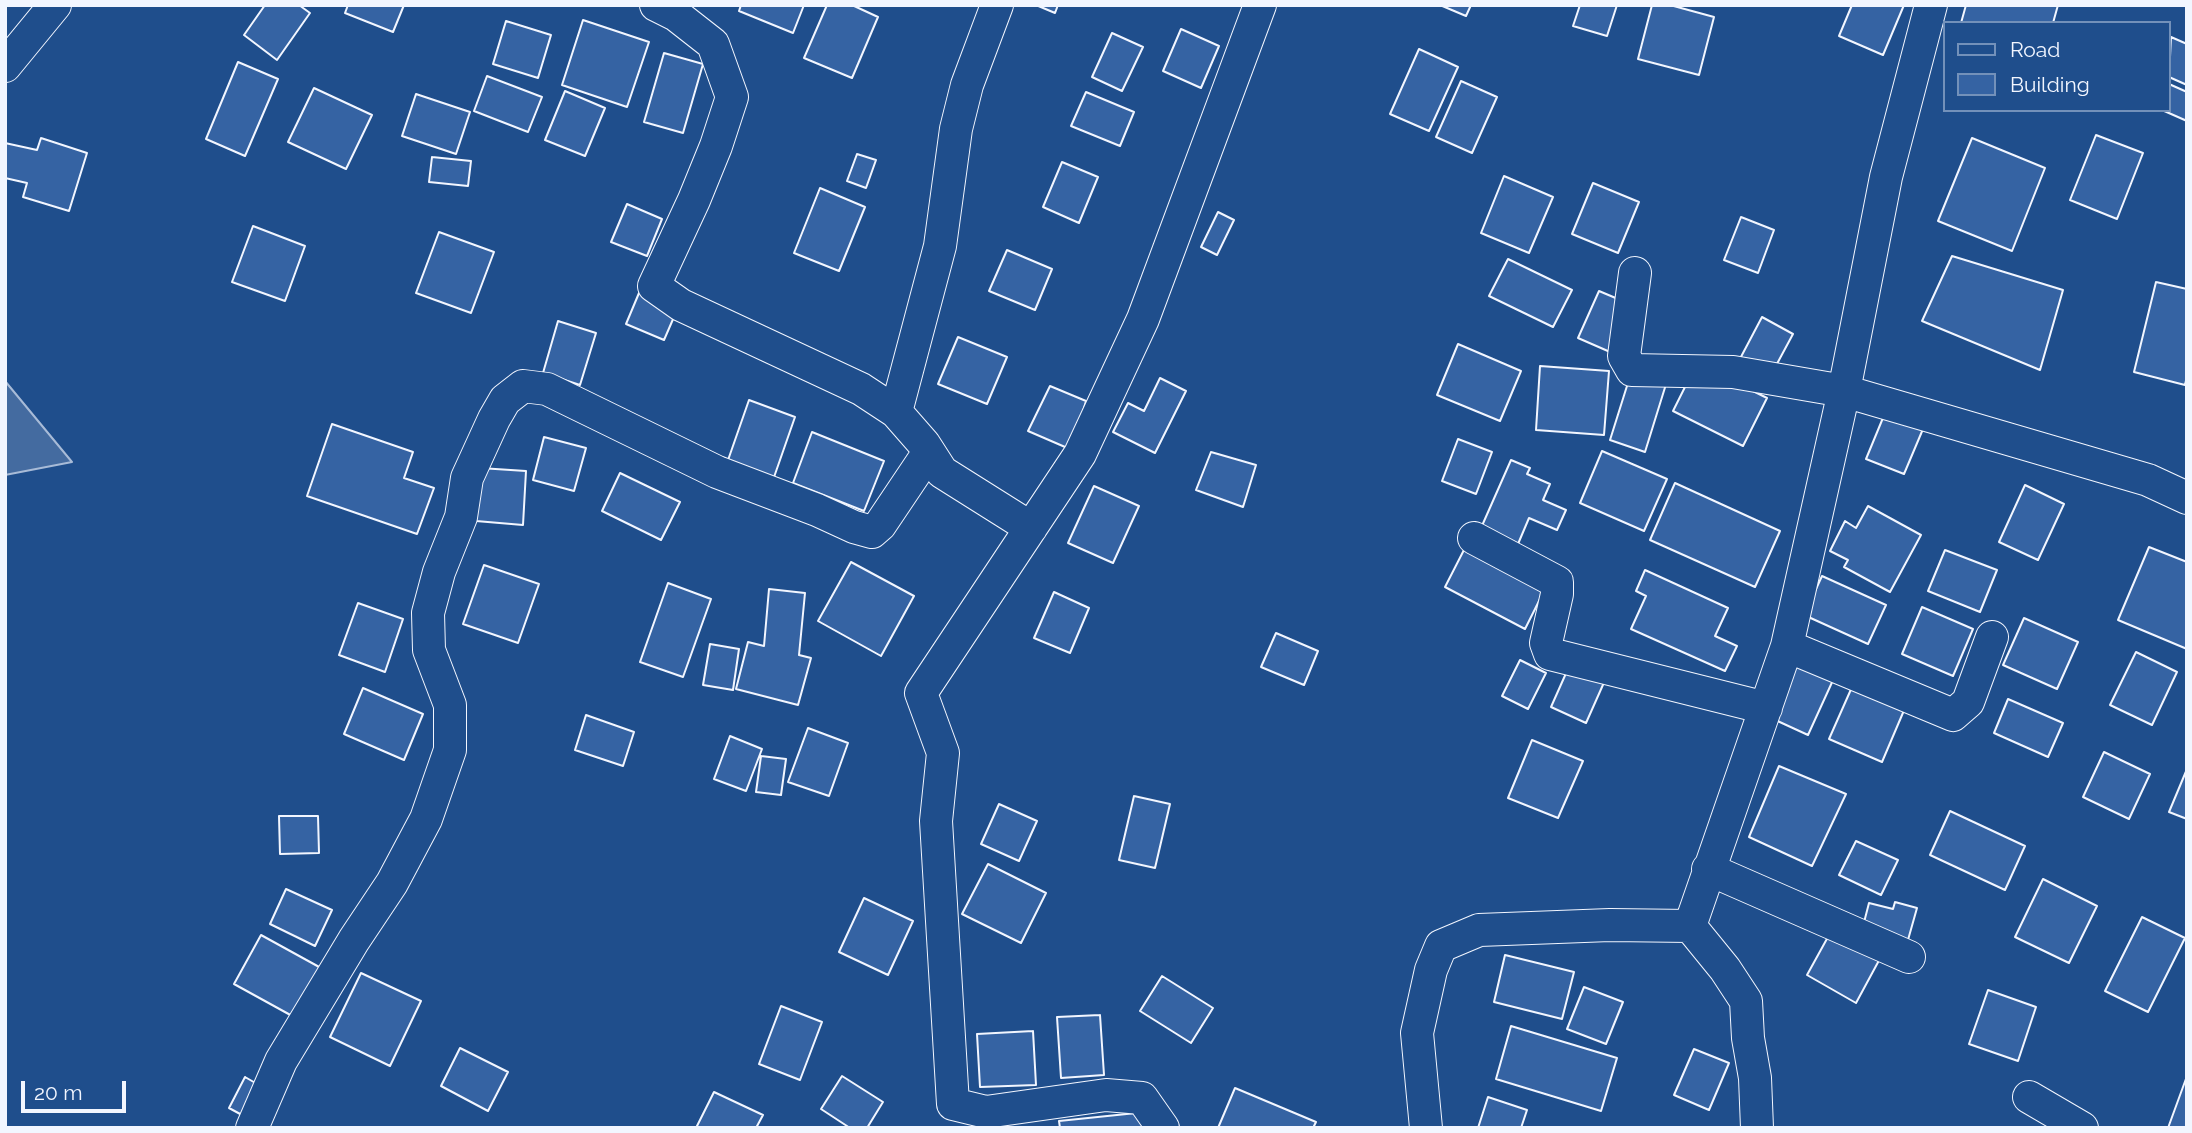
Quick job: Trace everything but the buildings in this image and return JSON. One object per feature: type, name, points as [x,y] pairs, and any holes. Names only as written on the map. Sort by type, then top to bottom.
[{"type":"street","points":[[5,66],[55,5]]},
{"type":"street","points":[[656,5],[676,15],[713,44],[732,97],[703,179],[654,286],[681,305],[861,389],[896,412],[942,472],[1031,528]]},
{"type":"street","points":[[896,412],[940,246],[956,128],[967,85],[997,5]]},
{"type":"street","points":[[1163,1128],[1142,1098],[1106,1095],[986,1112],[953,1104],[936,821],[943,753],[921,693],[1080,454],[1143,319],[1260,5]]},
{"type":"street","points":[[1690,926],[1787,646],[1844,391],[1886,177],[1931,5]]},
{"type":"street","points":[[1635,273],[1624,356],[1632,370],[1733,372],[1844,391],[2148,480],[2187,498]]},
{"type":"street","points":[[252,1128],[281,1061],[392,883],[426,819],[450,750],[450,705],[429,650],[428,613],[439,572],[461,517],[467,478],[505,400],[523,386],[547,389],[717,472],[854,527],[872,531],[880,525],[929,452]]},
{"type":"street","points":[[1474,538],[1557,582],[1558,594],[1546,643],[1550,654],[1766,708]]},
{"type":"street","points":[[1787,646],[1953,715],[1968,702],[1992,637]]},
{"type":"street","points":[[1709,869],[1909,957]]},
{"type":"street","points":[[1426,1128],[1417,1032],[1431,970],[1441,946],[1479,930],[1610,925],[1690,926]]},
{"type":"street","points":[[1690,926],[1725,969],[1746,1001],[1758,1128]]},
{"type":"street","points":[[2029,1097],[2082,1128]]},
{"type":"water","points":[[5,381],[72,462],[5,475]]}]
